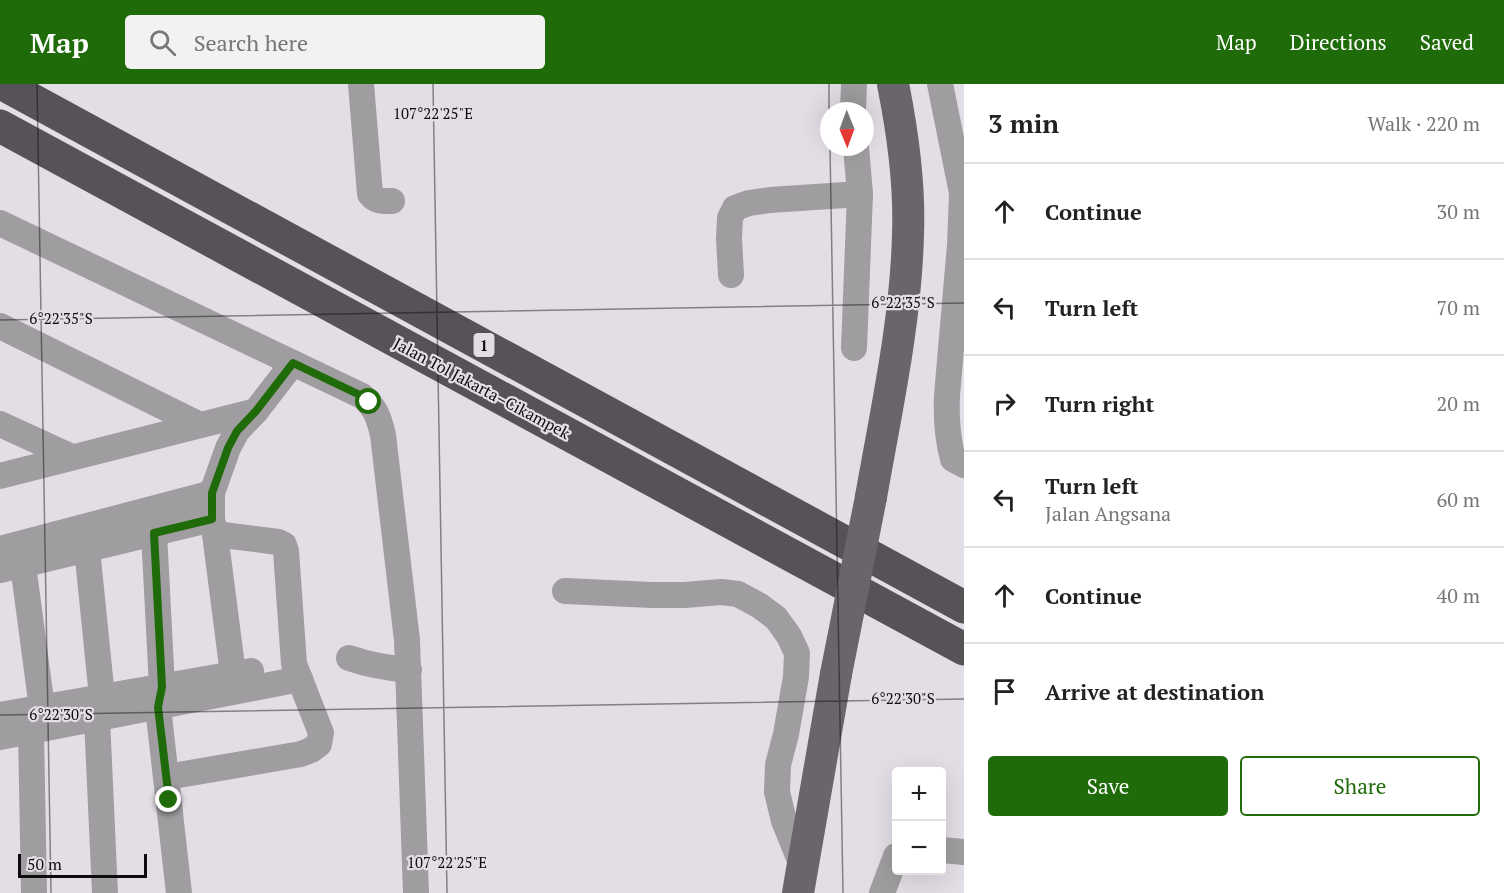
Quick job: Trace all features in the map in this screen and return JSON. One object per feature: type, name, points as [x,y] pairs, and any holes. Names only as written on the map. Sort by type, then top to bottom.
[{"type":"highway","name":"1","points":[[3,84],[964,607]]},
{"type":"highway","name":"Jalan Tol Jakarta–Cikampek","points":[[0,126],[964,649]]},
{"type":"main road","points":[[801,881],[836,674],[871,497],[903,309],[907,269],[908,213],[905,152],[893,84]]},
{"type":"street","points":[[361,84],[370,194],[379,201],[392,201]]},
{"type":"street","points":[[854,84],[854,102]]},
{"type":"street","points":[[940,84],[963,192],[946,420],[953,459],[964,465]]},
{"type":"street","points":[[854,348],[860,194],[856,156]]},
{"type":"street","points":[[731,274],[730,218],[735,208],[770,200],[860,194]]},
{"type":"street","points":[[0,223],[362,396],[378,415],[383,435],[407,640],[416,893]]},
{"type":"street","points":[[0,326],[200,425]]},
{"type":"street","points":[[234,674],[213,526],[212,493],[228,448],[237,431],[256,411],[293,363]]},
{"type":"street","points":[[0,476],[256,411]]},
{"type":"street","points":[[0,424],[72,457]]},
{"type":"street","points":[[42,708],[11,567],[87,549],[118,530],[212,493]]},
{"type":"street","points":[[0,549],[118,530],[154,533],[213,526],[284,545],[297,671],[321,733],[319,744],[301,754],[166,777]]},
{"type":"street","points":[[154,533],[160,697],[179,893]]},
{"type":"street","points":[[87,549],[97,705],[105,893]]},
{"type":"street","points":[[565,591],[652,596],[721,592],[738,594],[750,599],[776,618],[789,636],[797,653],[796,677],[778,765],[777,792],[801,881]]},
{"type":"street","points":[[349,658],[387,668],[408,670]]},
{"type":"street","points":[[160,697],[234,674],[297,671]]},
{"type":"street","points":[[0,715],[42,708],[97,705],[160,697],[297,671]]},
{"type":"street","points":[[0,737],[31,732],[97,705]]},
{"type":"street","points":[[31,732],[34,893]]},
{"type":"street","points":[[946,850],[964,852]]},
{"type":"street","points":[[882,893],[892,868]]},
{"type":"route","points":[[169,800],[158,707],[162,687],[154,533],[212,519],[212,493],[228,448],[237,431],[256,411],[293,363],[362,396],[369,402]]}]
